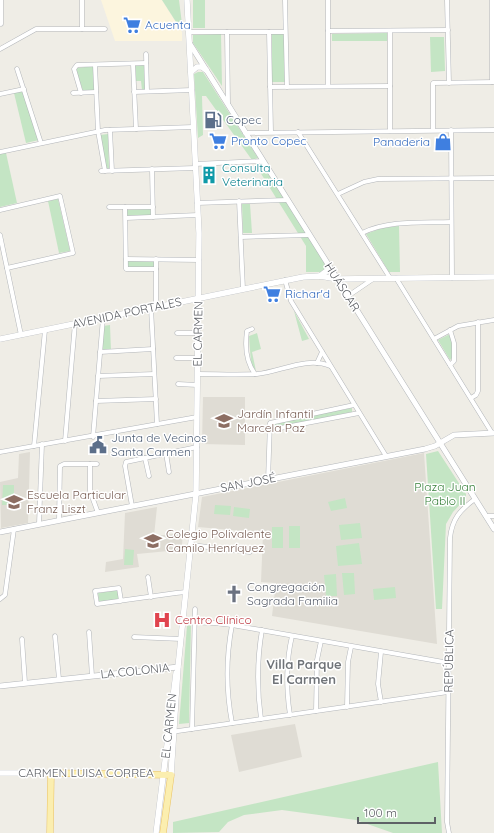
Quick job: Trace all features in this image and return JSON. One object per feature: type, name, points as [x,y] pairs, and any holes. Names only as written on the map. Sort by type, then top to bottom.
[{"type":"main road","name":"EL CARMEN","points":[[163,833],[171,775],[171,732],[174,678],[178,667],[196,494],[199,260],[187,0]]},
{"type":"main road","points":[[191,72],[197,67],[202,67],[206,70]]},
{"type":"main road","points":[[320,276],[328,270],[328,265]]},
{"type":"main road","name":"AVENIDA PORTALES","points":[[0,339],[303,276],[320,276],[337,279],[494,277]]},
{"type":"main road","name":"EL CARMEN","points":[[156,833],[171,732]]},
{"type":"main road","name":"CARMEN LUISA CORREA","points":[[0,772],[171,775]]},
{"type":"main road","points":[[50,773],[50,833]]},
{"type":"street","points":[[1,0],[1,24]]},
{"type":"street","points":[[82,0],[82,29]]},
{"type":"street","points":[[285,0],[287,87]]},
{"type":"street","points":[[328,0],[328,86]]},
{"type":"street","points":[[447,0],[448,83]]},
{"type":"street","points":[[433,130],[433,83],[493,82],[492,0]]},
{"type":"street","points":[[0,49],[36,29],[105,29]]},
{"type":"street","points":[[328,32],[448,30]]},
{"type":"street","points":[[390,31],[390,131]]},
{"type":"street","points":[[189,32],[285,32]]},
{"type":"street","points":[[227,32],[228,105]]},
{"type":"street","points":[[269,32],[271,132]]},
{"type":"street","name":"HUÁSCAR","points":[[190,44],[494,530]]},
{"type":"street","points":[[146,54],[147,92]]},
{"type":"street","points":[[81,93],[74,70],[75,67],[146,63]]},
{"type":"street","points":[[133,64],[136,129]]},
{"type":"street","points":[[95,65],[98,131],[103,171],[263,161]]},
{"type":"street","points":[[17,69],[41,143]]},
{"type":"street","points":[[270,87],[390,86]]},
{"type":"street","points":[[0,94],[24,89]]},
{"type":"street","points":[[134,92],[192,90]]},
{"type":"street","points":[[73,93],[96,92]]},
{"type":"street","points":[[0,152],[98,131],[193,127]]},
{"type":"street","points":[[110,130],[112,171]]},
{"type":"street","points":[[451,130],[452,278]]},
{"type":"street","points":[[245,133],[494,130]]},
{"type":"street","points":[[298,132],[390,278]]},
{"type":"street","points":[[152,169],[153,217]]},
{"type":"street","points":[[338,194],[364,182],[378,178],[494,178]]},
{"type":"street","points":[[0,210],[60,196],[72,253],[7,268]]},
{"type":"street","points":[[197,203],[287,200]]},
{"type":"street","points":[[239,201],[243,289]]},
{"type":"street","points":[[126,207],[126,268],[156,269]]},
{"type":"street","points":[[109,208],[153,207]]},
{"type":"street","points":[[126,218],[198,215]]},
{"type":"street","points":[[362,233],[383,225],[451,222]]},
{"type":"street","points":[[0,234],[21,335]]},
{"type":"street","points":[[241,237],[309,235]]},
{"type":"street","points":[[126,259],[199,260]]},
{"type":"street","points":[[156,259],[153,307],[153,349],[157,424]]},
{"type":"street","points":[[396,278],[493,433]]},
{"type":"street","points":[[348,296],[373,279]]},
{"type":"street","points":[[285,280],[290,298],[359,414],[386,456]]},
{"type":"street","points":[[93,436],[103,318]]},
{"type":"street","points":[[434,339],[450,330],[478,322],[494,320]]},
{"type":"street","points":[[471,398],[478,391],[478,322]]},
{"type":"street","points":[[65,441],[75,324]]},
{"type":"street","points":[[242,374],[247,370],[248,362],[247,331],[252,329]]},
{"type":"street","points":[[34,446],[45,330]]},
{"type":"street","points":[[450,330],[454,346],[454,361],[450,365]]},
{"type":"street","points":[[177,333],[198,333]]},
{"type":"street","points":[[100,352],[153,349]]},
{"type":"street","points":[[317,363],[322,352]]},
{"type":"street","points":[[176,358],[198,358]]},
{"type":"street","points":[[248,362],[255,374]]},
{"type":"street","points":[[198,374],[255,374],[272,372],[298,364],[317,363],[330,366]]},
{"type":"street","points":[[98,376],[154,374]]},
{"type":"street","points":[[178,384],[197,384]]},
{"type":"street","points":[[96,401],[156,399]]},
{"type":"street","points":[[268,480],[270,423],[354,405]]},
{"type":"street","points":[[270,430],[359,414]]},
{"type":"street","points":[[0,452],[197,416]]},
{"type":"street","name":"SAN JOSÉ","points":[[0,532],[426,449],[454,435],[493,433]]},
{"type":"street","points":[[39,524],[42,444]]},
{"type":"street","points":[[132,506],[125,463],[197,447]]},
{"type":"street","points":[[166,453],[169,472]]},
{"type":"street","points":[[145,458],[149,476]]},
{"type":"street","points":[[59,520],[60,466],[64,464],[97,464]]},
{"type":"street","points":[[90,464],[90,491],[98,512]]},
{"type":"street","name":"REPÚBLICA","points":[[448,833],[448,692],[451,531],[458,514],[475,499]]},
{"type":"street","points":[[486,516],[494,516]]},
{"type":"street","points":[[0,599],[5,595],[14,529]]},
{"type":"street","points":[[191,545],[250,552]]},
{"type":"street","points":[[148,576],[151,597]]},
{"type":"street","points":[[121,601],[119,588],[95,591],[97,604],[121,601],[151,597],[186,592]]},
{"type":"street","points":[[192,729],[195,609]]},
{"type":"street","points":[[182,622],[232,625],[351,647],[449,662]]},
{"type":"street","points":[[232,625],[228,646],[228,702],[232,723]]},
{"type":"street","points":[[261,719],[258,698],[259,647],[262,630]]},
{"type":"street","name":"LA COLONIA","points":[[89,632],[92,676]]},
{"type":"street","points":[[55,636],[59,679]]},
{"type":"street","points":[[290,715],[288,697],[289,652],[292,636]]},
{"type":"street","points":[[134,637],[181,639]]},
{"type":"street","points":[[22,639],[25,683]]},
{"type":"street","points":[[316,711],[317,660],[322,641]]},
{"type":"street","points":[[347,707],[348,662],[351,647]]},
{"type":"street","points":[[381,652],[378,684],[381,702]]},
{"type":"street","name":"LA COLONIA","points":[[0,686],[178,667]]},
{"type":"street","points":[[171,732],[448,692]]},
{"type":"shaded area","name":"Acuenta","points":[[101,0],[162,0],[182,32],[182,41],[115,41]]},
{"type":"shaded area","name":"Jardín Infantil Marcela Paz","points":[[203,397],[245,397],[245,445],[202,444]]},
{"type":"shaded area","name":"Escuela Particular Franz Liszt","points":[[30,452],[28,523],[1,528],[0,482],[18,478],[19,454]]},
{"type":"shaded area","points":[[424,453],[437,644],[272,616],[276,583],[261,582],[263,533],[198,527],[202,497]]},
{"type":"shaded area","name":"Colegio Polivalente Camilo Henríquez","points":[[157,507],[154,536],[183,533],[182,545],[179,550],[137,554],[139,567],[105,572],[106,562],[123,559],[125,513]]},
{"type":"shaded area","points":[[295,724],[302,757],[239,772],[231,735]]},
{"type":"green space","points":[[162,0],[179,0],[182,24],[178,25]]},
{"type":"green space","points":[[193,0],[205,0],[205,28],[193,28]]},
{"type":"green space","points":[[387,33],[387,41],[332,41],[332,34]]},
{"type":"green space","points":[[221,34],[222,86],[193,43],[193,35]]},
{"type":"green space","points":[[272,34],[286,34],[287,82],[272,82]]},
{"type":"green space","points":[[430,37],[444,37],[445,71],[431,72]]},
{"type":"green space","points":[[143,65],[145,67],[145,90],[142,90],[141,81],[136,81],[135,66]]},
{"type":"green space","points":[[93,66],[95,90],[83,91],[76,70],[77,68]]},
{"type":"green space","points":[[203,72],[258,158],[252,160],[206,96],[202,96],[203,135],[198,138],[194,74]]},
{"type":"green space","points":[[23,91],[39,140],[26,143],[14,93]]},
{"type":"green space","points":[[108,134],[109,169],[106,169],[100,135]]},
{"type":"green space","points":[[6,153],[17,203],[0,207],[0,154]]},
{"type":"green space","points":[[262,163],[323,259],[325,266],[323,272],[306,272],[306,246],[255,164]]},
{"type":"green space","points":[[58,199],[70,251],[59,253],[48,201]]},
{"type":"green space","points":[[242,204],[250,204],[252,233],[243,233]]},
{"type":"green space","points":[[151,209],[151,215],[127,216],[127,210]]},
{"type":"green space","points":[[399,226],[400,272],[389,272],[366,234],[382,228]]},
{"type":"green space","points":[[128,261],[154,261],[154,267],[128,267]]},
{"type":"green space","points":[[294,311],[309,339],[302,341]]},
{"type":"green space","points":[[110,325],[111,351],[102,351],[103,326]]},
{"type":"green space","points":[[257,333],[261,349],[252,352],[256,371],[251,363],[249,336]]},
{"type":"green space","points":[[450,334],[454,356],[450,360],[438,340]]},
{"type":"green space","points":[[352,408],[352,412],[273,428],[272,423]]},
{"type":"green space","name":"Plaza Juan Pablo II","points":[[438,451],[466,494],[466,498],[453,512],[446,524],[442,609],[436,609],[426,454]]},
{"type":"green space","points":[[3,485],[14,485],[14,505],[2,505]]},
{"type":"green space","points":[[345,498],[347,508],[331,511],[328,502]]},
{"type":"green space","points":[[215,505],[231,506],[230,515],[214,514]]},
{"type":"green space","points":[[234,507],[250,509],[249,518],[233,516]]},
{"type":"green space","points":[[360,523],[362,538],[341,540],[339,525]]},
{"type":"green space","points":[[289,526],[300,526],[300,548],[289,548]]},
{"type":"green space","points":[[272,527],[283,527],[283,548],[272,548]]},
{"type":"green space","points":[[359,543],[362,564],[338,566],[336,546]]},
{"type":"green space","points":[[125,549],[134,550],[133,565],[124,565]]},
{"type":"green space","points":[[342,573],[354,573],[355,594],[344,595]]},
{"type":"green space","points":[[336,574],[337,596],[326,596],[324,575]]},
{"type":"green space","points":[[395,587],[396,598],[374,600],[373,589]]},
{"type":"green space","points":[[118,590],[118,599],[99,602],[98,593]]},
{"type":"green space","points":[[191,625],[189,723],[179,724],[187,626]]},
{"type":"green space","points":[[438,762],[442,833],[393,833],[356,820],[282,810],[244,815],[228,822],[219,832],[173,833],[173,822]]},
{"type":"place","name":"Acuenta","points":[[132,25]]},
{"type":"place","name":"Copec","points":[[213,120]]},
{"type":"place","name":"Pronto Copec","points":[[218,141]]},
{"type":"place","name":"Panaderia","points":[[443,142]]},
{"type":"place","name":"Consulta Veterinaria","points":[[209,175]]},
{"type":"place","name":"Richar'd","points":[[272,294]]},
{"type":"place","name":"Jardín Infantil Marcela Paz","points":[[224,421]]},
{"type":"place","name":"Junta de Vecinos Santa Carmen","points":[[98,445]]},
{"type":"place","name":"Escuela Particular Franz Liszt","points":[[14,502]]},
{"type":"place","name":"Colegio Polivalente Camilo Henríquez","points":[[153,541]]},
{"type":"place","name":"Congregación Sagrada Familia","points":[[234,594]]},
{"type":"place","name":"Centro Clínico","points":[[162,620]]},
{"type":"district","name":"Villa Parque El Carmen","points":[[304,672]]}]
